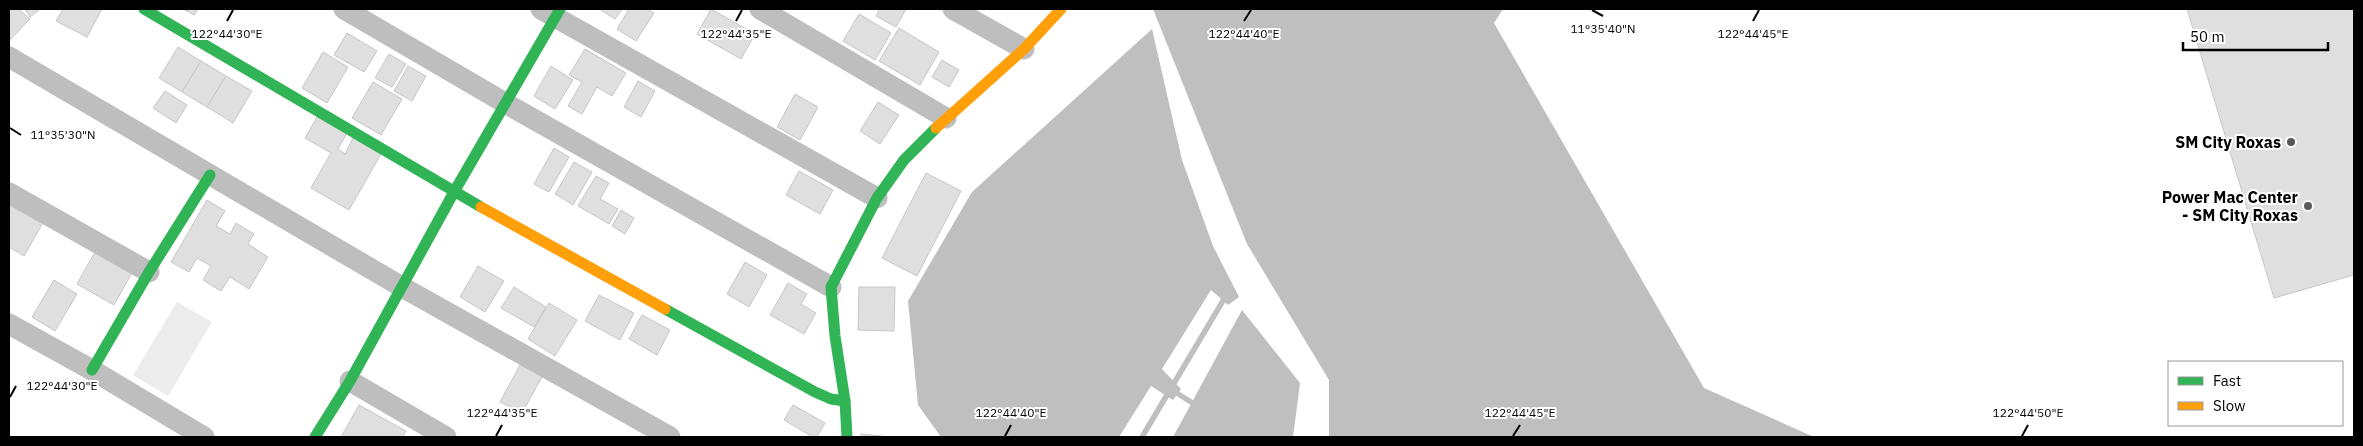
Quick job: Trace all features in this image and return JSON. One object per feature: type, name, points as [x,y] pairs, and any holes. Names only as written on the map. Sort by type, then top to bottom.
[{"type":"street","points":[[144,9],[454,192],[815,392],[831,399],[845,401]]},
{"type":"street","points":[[344,9],[505,103],[831,287]]},
{"type":"street","points":[[760,9],[946,118]]},
{"type":"street","points":[[953,9],[1024,49]]},
{"type":"street","points":[[847,437],[845,401],[835,336],[831,287],[877,198],[904,160],[946,118],[1024,49],[1062,9]]},
{"type":"street","points":[[315,437],[350,381],[505,103],[552,12],[877,198]]},
{"type":"street","points":[[9,57],[402,287],[670,437]]},
{"type":"street","points":[[92,370],[149,272],[210,176]]},
{"type":"street","points":[[9,193],[149,272]]},
{"type":"street","points":[[9,324],[92,370],[204,437]]},
{"type":"street","points":[[350,381],[446,437]]},
{"type":"shaded area","points":[[1153,9],[1503,9],[1494,23],[1704,388],[1814,437],[1329,437],[1329,380],[1247,244]]},
{"type":"shaded area","points":[[1152,29],[1182,160],[1213,246],[1239,297],[1228,305],[1211,290],[1162,369],[1181,389],[1173,400],[1151,386],[1119,437],[941,437],[918,405],[908,301],[972,192]]},
{"type":"shaded area","points":[[177,302],[212,322],[168,396],[133,375]]},
{"type":"shaded area","points":[[1242,310],[1300,383],[1293,437],[1173,437]]},
{"type":"building","points":[[9,9],[19,9],[30,19],[9,41]]},
{"type":"building","points":[[25,9],[40,9],[30,17]]},
{"type":"building","points":[[63,9],[102,9],[87,37],[56,21]]},
{"type":"building","points":[[183,9],[198,9],[194,15]]},
{"type":"building","points":[[599,9],[622,9],[615,19]]},
{"type":"building","points":[[629,9],[646,9],[654,13],[636,41],[617,29]]},
{"type":"building","points":[[711,9],[755,34],[741,59],[697,34]]},
{"type":"building","points":[[880,9],[906,9],[896,27],[876,16]]},
{"type":"building","name":"SM City Roxas","points":[[2187,9],[2354,9],[2354,275],[2274,298]]},
{"type":"building","points":[[859,14],[891,33],[875,60],[843,41]]},
{"type":"building","points":[[899,28],[939,52],[920,85],[879,61]]},
{"type":"building","points":[[347,33],[377,51],[364,72],[334,55]]},
{"type":"building","points":[[178,47],[201,61],[182,92],[159,78]]},
{"type":"building","points":[[585,49],[626,73],[612,96],[597,87],[582,114],[568,106],[582,82],[569,75]]},
{"type":"building","points":[[323,52],[348,67],[327,103],[302,88]]},
{"type":"building","points":[[389,54],[406,64],[392,87],[375,78]]},
{"type":"building","points":[[942,60],[959,70],[949,87],[932,77]]},
{"type":"building","points":[[201,61],[226,76],[207,107],[182,92]]},
{"type":"building","points":[[408,66],[426,76],[412,101],[394,91]]},
{"type":"building","points":[[551,66],[573,80],[555,109],[534,96]]},
{"type":"building","points":[[226,76],[252,91],[233,123],[207,107]]},
{"type":"building","points":[[638,81],[655,91],[641,117],[624,107]]},
{"type":"building","points":[[373,82],[402,99],[381,135],[352,118]]},
{"type":"building","points":[[165,91],[187,105],[176,123],[153,108]]},
{"type":"building","points":[[795,94],[818,107],[800,140],[777,127]]},
{"type":"building","points":[[878,102],[899,115],[880,144],[860,131]]},
{"type":"building","points":[[317,117],[347,133],[338,149],[345,154],[353,138],[381,154],[349,210],[311,188],[331,153],[305,138]]},
{"type":"building","points":[[554,148],[569,157],[549,192],[534,184]]},
{"type":"building","points":[[574,162],[592,172],[573,205],[555,194]]},
{"type":"building","points":[[799,171],[833,190],[820,214],[786,195]]},
{"type":"building","points":[[926,173],[961,191],[917,276],[882,258]]},
{"type":"building","points":[[596,176],[609,183],[600,199],[618,209],[609,224],[578,206]]},
{"type":"building","points":[[207,200],[225,211],[216,226],[230,234],[236,223],[254,234],[248,244],[268,257],[249,289],[230,277],[221,291],[203,280],[211,266],[197,258],[189,272],[171,262]]},
{"type":"building","points":[[9,204],[44,221],[24,256],[9,247]]},
{"type":"building","points":[[621,210],[634,218],[625,234],[612,226]]},
{"type":"building","points":[[96,250],[133,271],[114,305],[77,284]]},
{"type":"building","points":[[745,262],[767,275],[749,307],[727,294]]},
{"type":"building","points":[[478,266],[504,281],[485,312],[460,297]]},
{"type":"building","points":[[54,280],[77,294],[55,331],[32,317]]},
{"type":"building","points":[[788,283],[807,294],[801,304],[816,313],[804,334],[770,315]]},
{"type":"building","points":[[514,287],[546,307],[534,327],[501,308]]},
{"type":"building","points":[[859,287],[895,287],[894,331],[858,330]]},
{"type":"building","points":[[599,295],[634,313],[620,340],[585,321]]},
{"type":"building","points":[[549,303],[577,320],[555,356],[528,339]]},
{"type":"building","points":[[642,315],[670,330],[657,355],[629,339]]},
{"type":"building","points":[[521,363],[543,375],[522,413],[500,402]]},
{"type":"building","points":[[359,405],[406,431],[403,437],[341,437]]},
{"type":"building","points":[[793,405],[825,423],[817,437],[813,437],[784,420]]},
{"type":"building","points":[[861,434],[891,437],[861,437]]},
{"type":"waterway","points":[[1142,437],[1227,294]]},
{"type":"waterway","points":[[1172,390],[1191,402]]},
{"type":"traffic: fast","points":[[144,9],[481,207]]},
{"type":"traffic: fast","points":[[315,437],[350,381],[454,192],[560,9]]},
{"type":"traffic: fast","points":[[847,437],[845,401],[835,336],[831,287],[877,198],[904,160],[936,128]]},
{"type":"traffic: fast","points":[[92,370],[149,272],[210,175]]},
{"type":"traffic: fast","points":[[665,309],[815,392],[831,399],[845,401]]},
{"type":"traffic: slow","points":[[936,128],[1024,49],[1061,9]]},
{"type":"traffic: slow","points":[[481,207],[665,309]]},
{"type":"place","name":"SM City Roxas","points":[[2291,142]]},
{"type":"place","name":"Power Mac Center - SM City Roxas","points":[[2308,206]]}]
